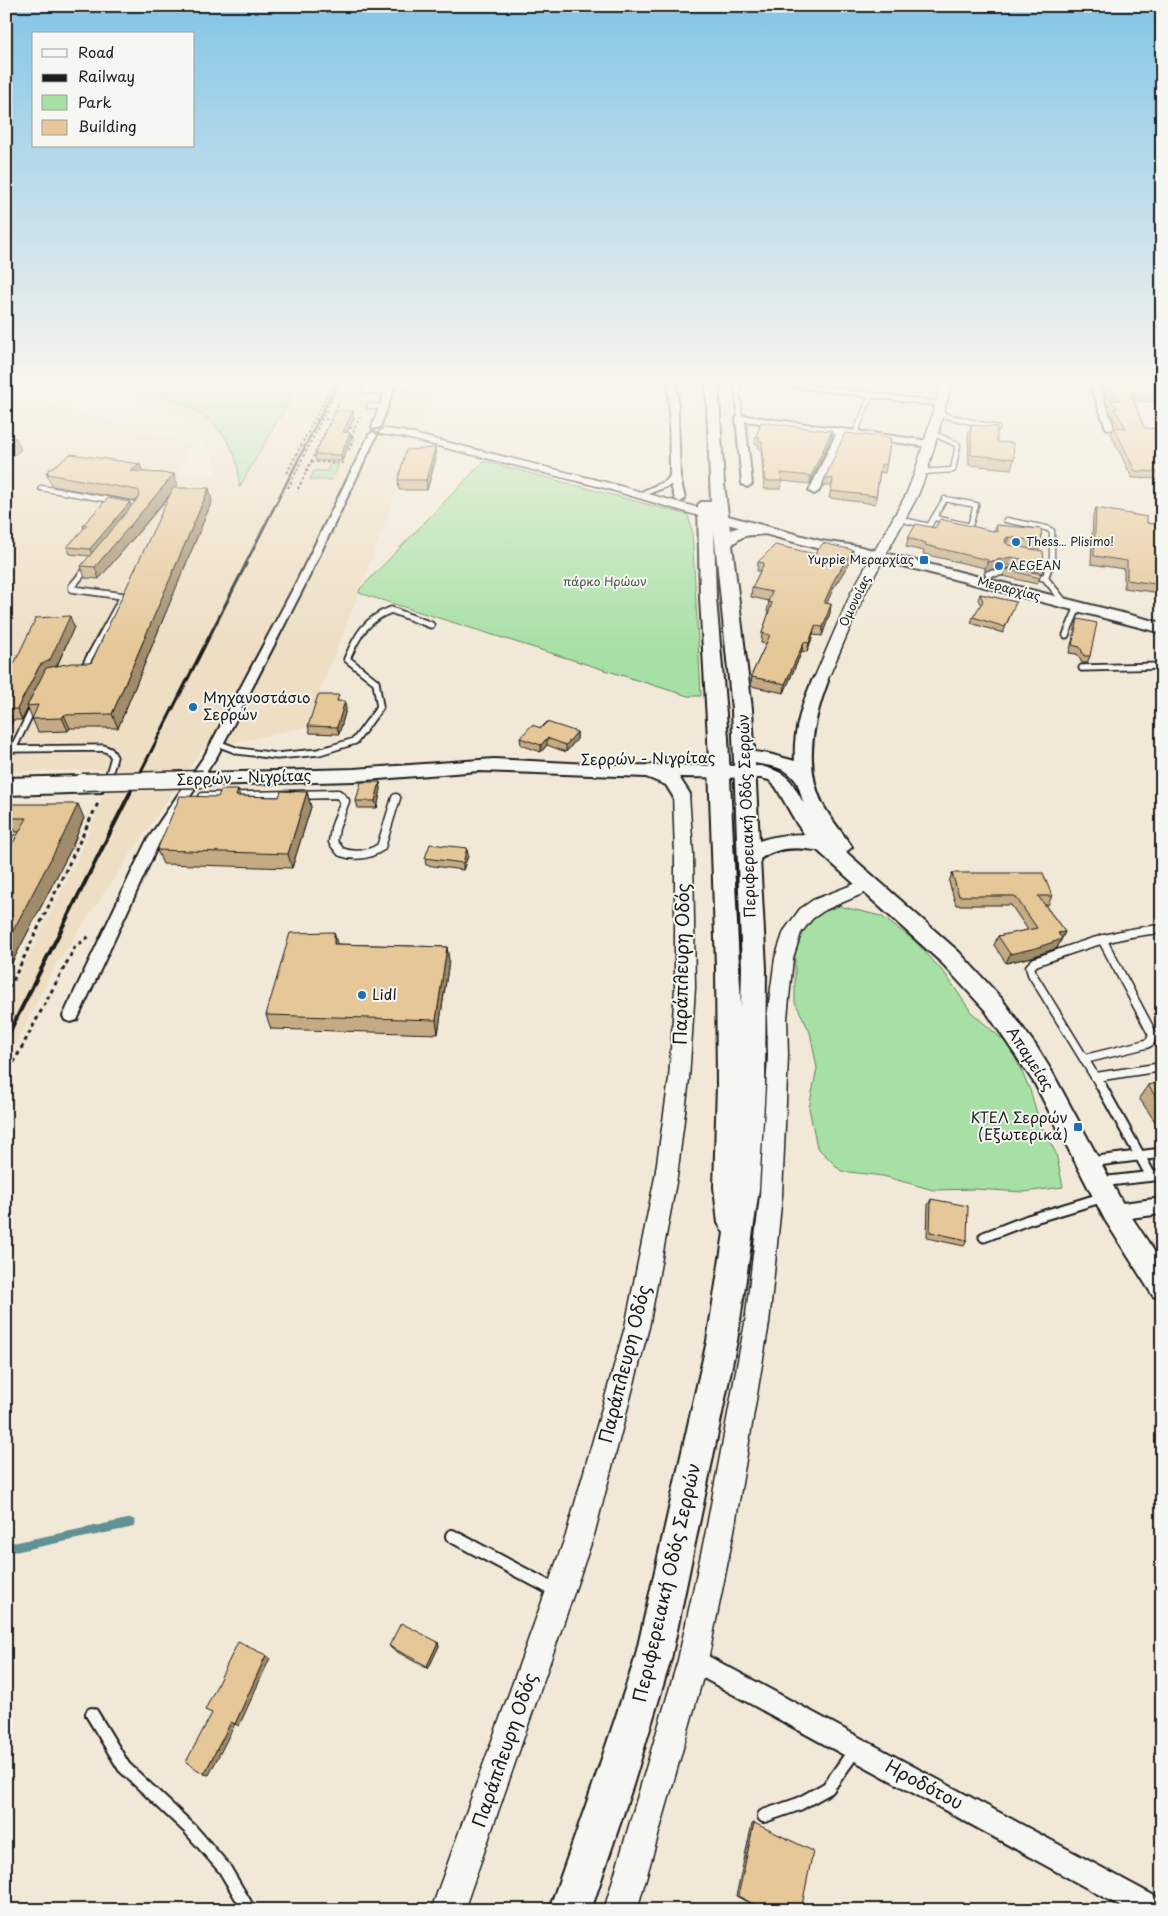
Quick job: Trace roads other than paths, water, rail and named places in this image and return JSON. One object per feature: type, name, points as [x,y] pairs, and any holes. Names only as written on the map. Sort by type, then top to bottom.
[{"type":"main road","name":"Περιφερειακή Οδός Σερρών","points":[[570,1910],[614,1785],[652,1658],[722,1341],[734,1250],[745,1189],[752,1086],[754,968],[745,764],[737,652],[724,544],[713,511],[709,472]]},
{"type":"main road","name":"Περιφερειακή Οδός Σερρών","points":[[713,472],[713,511],[708,598],[714,766],[728,966],[730,1085],[728,1187],[734,1250]]},
{"type":"main road","name":"Μεραρχίας","points":[[713,511],[764,530],[820,545],[878,555],[1162,628]]},
{"type":"main road","name":"Μεραρχίας","points":[[713,511],[822,536],[857,550]]},
{"type":"main road","points":[[724,544],[741,530],[764,530]]},
{"type":"main road","points":[[820,681],[803,730],[803,763],[806,782],[810,798],[820,817],[843,848],[851,866]]},
{"type":"main road","name":"Σερρών - Νιγρίτας","points":[[6,784],[354,775],[445,767],[572,760],[714,766]]},
{"type":"main road","name":"Σερρών - Νιγρίτας","points":[[480,766],[644,771],[778,761],[792,768],[806,782]]},
{"type":"main road","name":"Σερρών - Νιγρίτας","points":[[745,764],[770,773],[779,779],[787,789],[804,820],[823,844],[851,866]]},
{"type":"main road","points":[[644,771],[672,782],[681,794],[687,782],[714,766]]},
{"type":"main road","points":[[748,858],[768,845],[782,840],[800,840],[823,844]]},
{"type":"main road","name":"Απαμείας","points":[[851,866],[951,958],[993,1004],[1043,1077],[1106,1197],[1162,1287]]},
{"type":"street","points":[[71,1016],[153,842],[181,798],[204,767],[217,744],[357,472]]},
{"type":"street","name":"Μεραρχίας","points":[[555,472],[628,493],[713,511]]},
{"type":"street","points":[[675,472],[677,492],[680,499]]},
{"type":"street","points":[[746,472],[747,484]]},
{"type":"street","points":[[814,491],[822,472]]},
{"type":"street","name":"Ομονοίας","points":[[820,681],[858,593],[900,519],[921,472]]},
{"type":"street","points":[[648,491],[669,483],[675,477]]},
{"type":"street","name":"Μεραρχίας","points":[[605,485],[648,491],[680,499],[713,511]]},
{"type":"street","points":[[6,791],[105,789]]},
{"type":"street","name":"Παράπλευρη Οδός","points":[[448,1910],[580,1535],[637,1327],[666,1177],[679,1079],[684,988],[684,854],[681,794]]},
{"type":"street","points":[[620,1910],[693,1660],[720,1531],[757,1323],[771,1195],[778,1056],[777,1018],[784,958],[793,931],[806,914],[820,905],[870,884]]},
{"type":"street","points":[[1106,1197],[1162,1206]]},
{"type":"street","name":"Ηροδότου","points":[[693,1660],[1154,1910]]},
{"type":"lane","points":[[41,488],[140,506],[135,515]]},
{"type":"lane","points":[[900,519],[929,526],[946,499],[976,505],[970,526],[935,518]]},
{"type":"lane","points":[[1006,520],[1053,532],[1052,557],[1044,578]]},
{"type":"lane","points":[[1043,555],[1052,557]]},
{"type":"lane","points":[[95,560],[72,586],[72,590],[123,596]]},
{"type":"lane","points":[[988,574],[1009,570],[1018,572]]},
{"type":"lane","points":[[1036,576],[1044,578],[1072,605],[1066,635]]},
{"type":"lane","points":[[77,673],[84,669],[127,588]]},
{"type":"lane","points":[[217,744],[238,752],[277,756],[319,752],[355,741],[380,707],[376,682],[347,659],[357,635],[380,614],[392,610],[431,625]]},
{"type":"lane","points":[[1082,668],[1162,666]]},
{"type":"lane","points":[[9,749],[39,696]]},
{"type":"lane","points":[[9,749],[92,746],[103,748],[110,751],[114,757],[105,789]]},
{"type":"lane","points":[[181,798],[338,794],[344,798],[344,801],[333,842],[339,851],[352,855],[367,854],[381,847],[396,798]]},
{"type":"lane","points":[[6,830],[10,832],[6,840]]},
{"type":"lane","points":[[1151,1176],[1096,1077],[1032,974],[1030,967],[1035,962],[1102,939],[1143,930],[1162,929]]},
{"type":"lane","points":[[1085,1059],[1146,1044],[1150,1042],[1153,1035],[1102,939]]},
{"type":"lane","points":[[1096,1077],[1162,1066]]},
{"type":"lane","points":[[1087,1162],[1162,1153]]},
{"type":"lane","points":[[984,1237],[1028,1220],[1106,1197],[1151,1176],[1162,1175]]},
{"type":"lane","points":[[452,1536],[560,1593]]},
{"type":"lane","points":[[92,1714],[124,1767],[190,1829],[224,1868],[249,1910]]},
{"type":"lane","points":[[764,1816],[799,1804],[828,1788],[856,1748]]},
{"type":"waterway","points":[[6,1546],[16,1547],[131,1523]]},
{"type":"railway","points":[[245,565],[292,472]]},
{"type":"railway","points":[[129,795],[246,564]]},
{"type":"railway","points":[[6,1039],[130,793]]},
{"type":"place","name":"Thess… Plisimo!","points":[[1016,542]]},
{"type":"place","name":"Yuppie Μεραρχίας","points":[[924,560]]},
{"type":"place","name":"AEGEAN","points":[[999,566]]},
{"type":"place","name":"Μηχανοστάσιο Σερρών","points":[[193,707]]},
{"type":"place","name":"Lidl","points":[[362,995]]},
{"type":"place","name":"ΚΤΕΛ Σερρών (Εξωτερικά)","points":[[1078,1127]]},
{"type":"park label","name":"πάρκο Ηρώων","points":[[605,582]]}]
